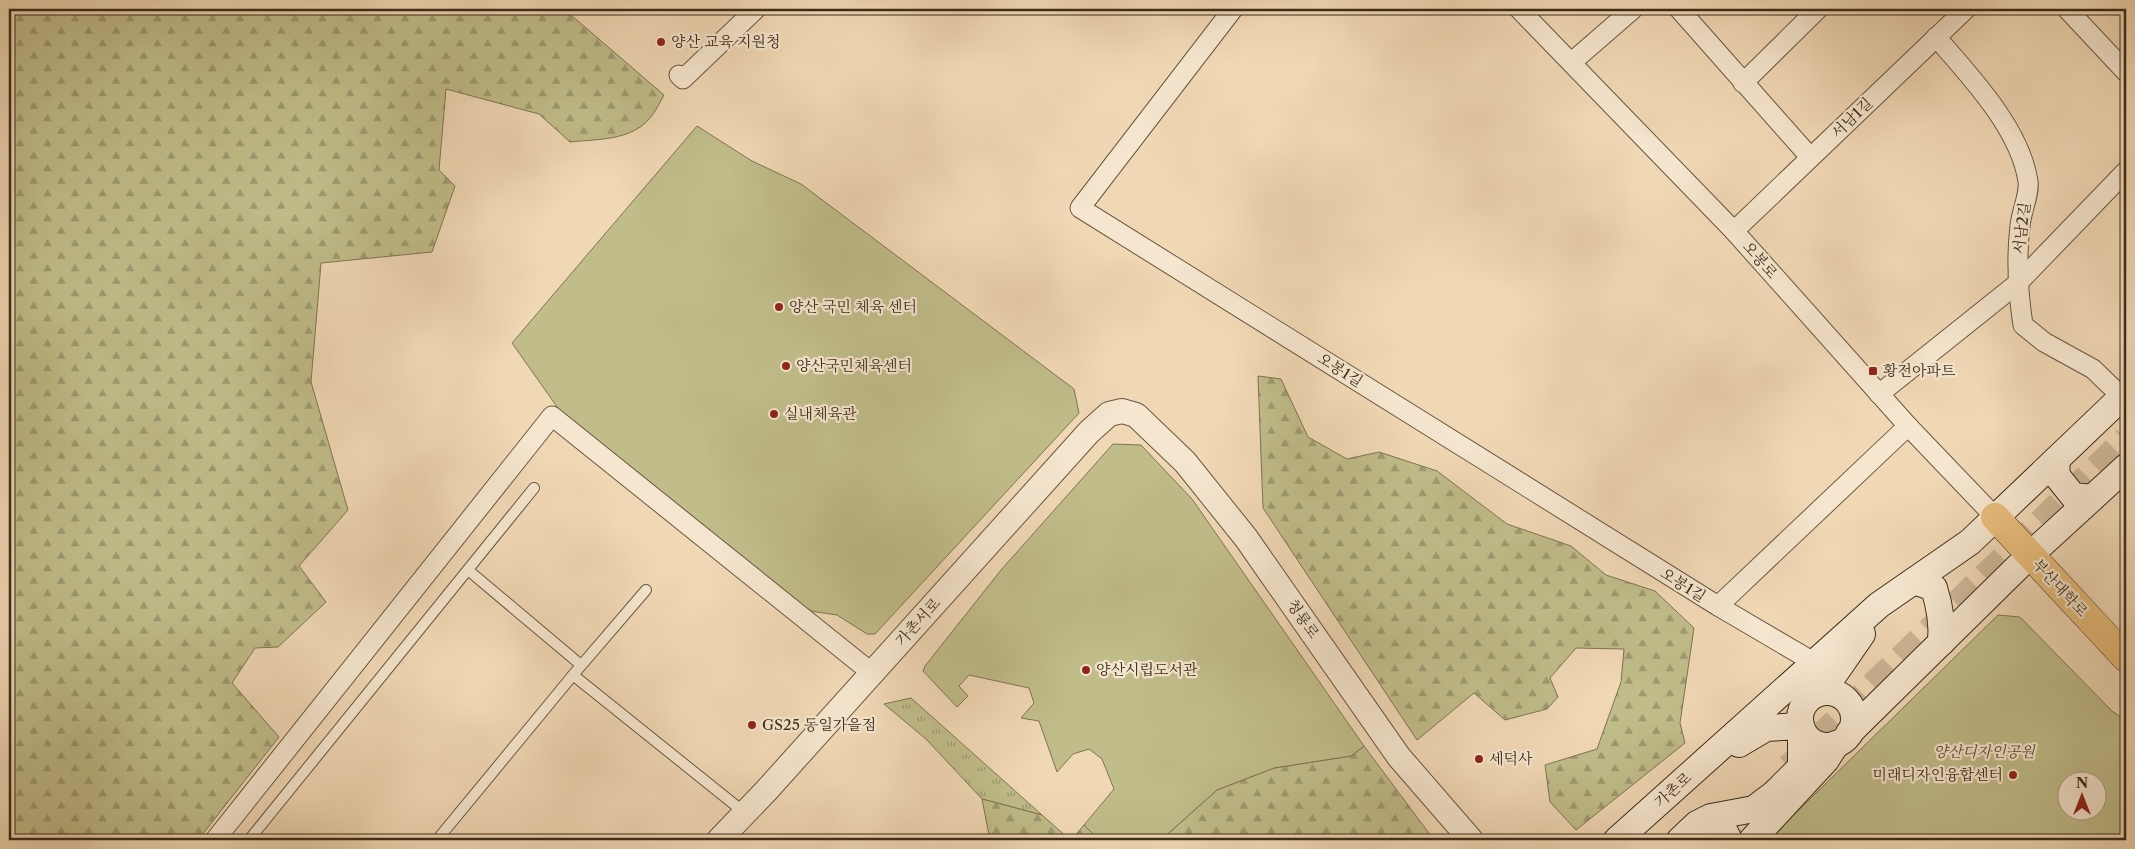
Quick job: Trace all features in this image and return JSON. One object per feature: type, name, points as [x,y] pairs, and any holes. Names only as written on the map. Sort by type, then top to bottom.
[{"type":"main road","name":"가촌로","points":[[1626,833],[1880,605],[1970,542],[2124,395]]},
{"type":"main road","points":[[2056,460],[2057,476],[2073,496],[2092,498]]},
{"type":"main road","points":[[1752,840],[1826,760],[1843,738],[2029,556],[2126,467]]},
{"type":"main road","name":"부산대학로","points":[[1995,517],[2029,556],[2126,658]]},
{"type":"main road","points":[[1914,581],[1934,588],[1940,607],[1941,643]]},
{"type":"main road","points":[[1822,692],[1855,646],[1880,605]]},
{"type":"main road","points":[[1680,840],[1697,824],[1705,820],[1754,810],[1774,794],[1801,767],[1801,726],[1802,708],[1813,696],[1822,692],[1831,692],[1846,700],[1853,716],[1843,738],[1827,746],[1811,740],[1801,726]]},
{"type":"main road","points":[[1626,833],[1661,815],[1746,740],[1766,728],[1801,726]]},
{"type":"main road","points":[[1705,820],[1723,828],[1729,840]]},
{"type":"street","points":[[679,75],[684,80],[756,9]]},
{"type":"street","name":"오봉1길","points":[[1234,9],[1080,208],[1718,606],[1815,663]]},
{"type":"street","name":"오봉로","points":[[1519,9],[1734,231],[1908,426],[1995,517]]},
{"type":"street","points":[[1572,62],[1633,9]]},
{"type":"street","points":[[1679,9],[1810,157]]},
{"type":"street","points":[[1743,83],[1818,9]]},
{"type":"street","name":"서남1길","points":[[1734,231],[1966,9]]},
{"type":"street","points":[[2068,9],[2126,72]]},
{"type":"street","name":"서남2길","points":[[1936,37],[1975,82],[2016,146],[2028,182],[2020,225],[2018,284],[2023,325],[2044,342],[2093,369],[2124,395]]},
{"type":"street","points":[[1879,394],[2018,284],[2126,171]]},
{"type":"street","name":"가촌서로","points":[[719,840],[872,674],[1089,432],[1109,414],[1122,411]]},
{"type":"street","name":"청룡로","points":[[1122,411],[1136,415],[1191,470],[1246,538],[1399,757],[1471,840]]},
{"type":"street","points":[[215,840],[552,416],[872,674]]},
{"type":"street","points":[[1718,606],[1908,426]]},
{"type":"lane","points":[[249,840],[534,488]]},
{"type":"lane","points":[[468,570],[581,666]]},
{"type":"lane","points":[[437,840],[646,590]]},
{"type":"lane","points":[[573,675],[745,813]]},
{"type":"green space","points":[[9,9],[564,9],[664,95],[650,118],[633,131],[613,138],[570,142],[539,114],[446,89],[439,170],[455,186],[432,252],[321,263],[311,382],[348,510],[299,566],[326,602],[278,647],[255,648],[232,683],[279,737],[198,840],[9,840]]},
{"type":"green space","name":"양산국민체육센터","points":[[697,126],[752,161],[801,184],[1074,389],[1079,413],[875,634],[867,634],[837,615],[804,610],[560,411],[512,343]]},
{"type":"green space","points":[[1258,376],[1281,379],[1308,437],[1347,459],[1379,452],[1437,471],[1507,524],[1571,546],[1606,575],[1655,591],[1694,628],[1680,723],[1685,743],[1576,830],[1550,802],[1545,765],[1597,749],[1621,682],[1624,649],[1576,648],[1550,678],[1558,697],[1547,709],[1505,720],[1474,693],[1417,740],[1263,508]]},
{"type":"green space","points":[[1113,444],[1141,445],[1192,499],[1364,746],[1351,756],[1274,768],[1217,790],[1161,840],[1099,840],[1084,825],[1114,789],[1102,759],[1089,749],[1073,754],[1057,772],[1039,721],[1021,718],[1034,703],[1029,688],[969,675],[959,686],[968,696],[957,707],[923,671],[1001,570]]},
{"type":"green space","name":"양산디자인공원","points":[[1998,615],[2020,617],[2112,711],[2126,721],[2126,840],[1768,840]]},
{"type":"green space","points":[[911,698],[1042,815],[982,799],[926,739],[884,704]]},
{"type":"green space","points":[[1364,746],[1434,840],[1161,840],[1217,790],[1274,768],[1351,756]]},
{"type":"green space","points":[[982,799],[1042,815],[1068,838],[1074,837],[1084,825],[1099,840],[990,840]]},
{"type":"tunnel","points":[[1789,767],[2126,439]]},
{"type":"place","name":"양산 교육 지원청","points":[[661,42]]},
{"type":"place","name":"양산 국민 체육 센터","points":[[779,307]]},
{"type":"place","name":"양산국민체육센터","points":[[786,366]]},
{"type":"place","name":"황전아파트","points":[[1873,371]]},
{"type":"place","name":"실내체육관","points":[[774,414]]},
{"type":"place","name":"양산시립도서관","points":[[1086,670]]},
{"type":"place","name":"GS25 동일가을점","points":[[752,725]]},
{"type":"place","name":"세덕사","points":[[1479,759]]},
{"type":"place","name":"미래디자인융합센터","points":[[2013,775]]}]
